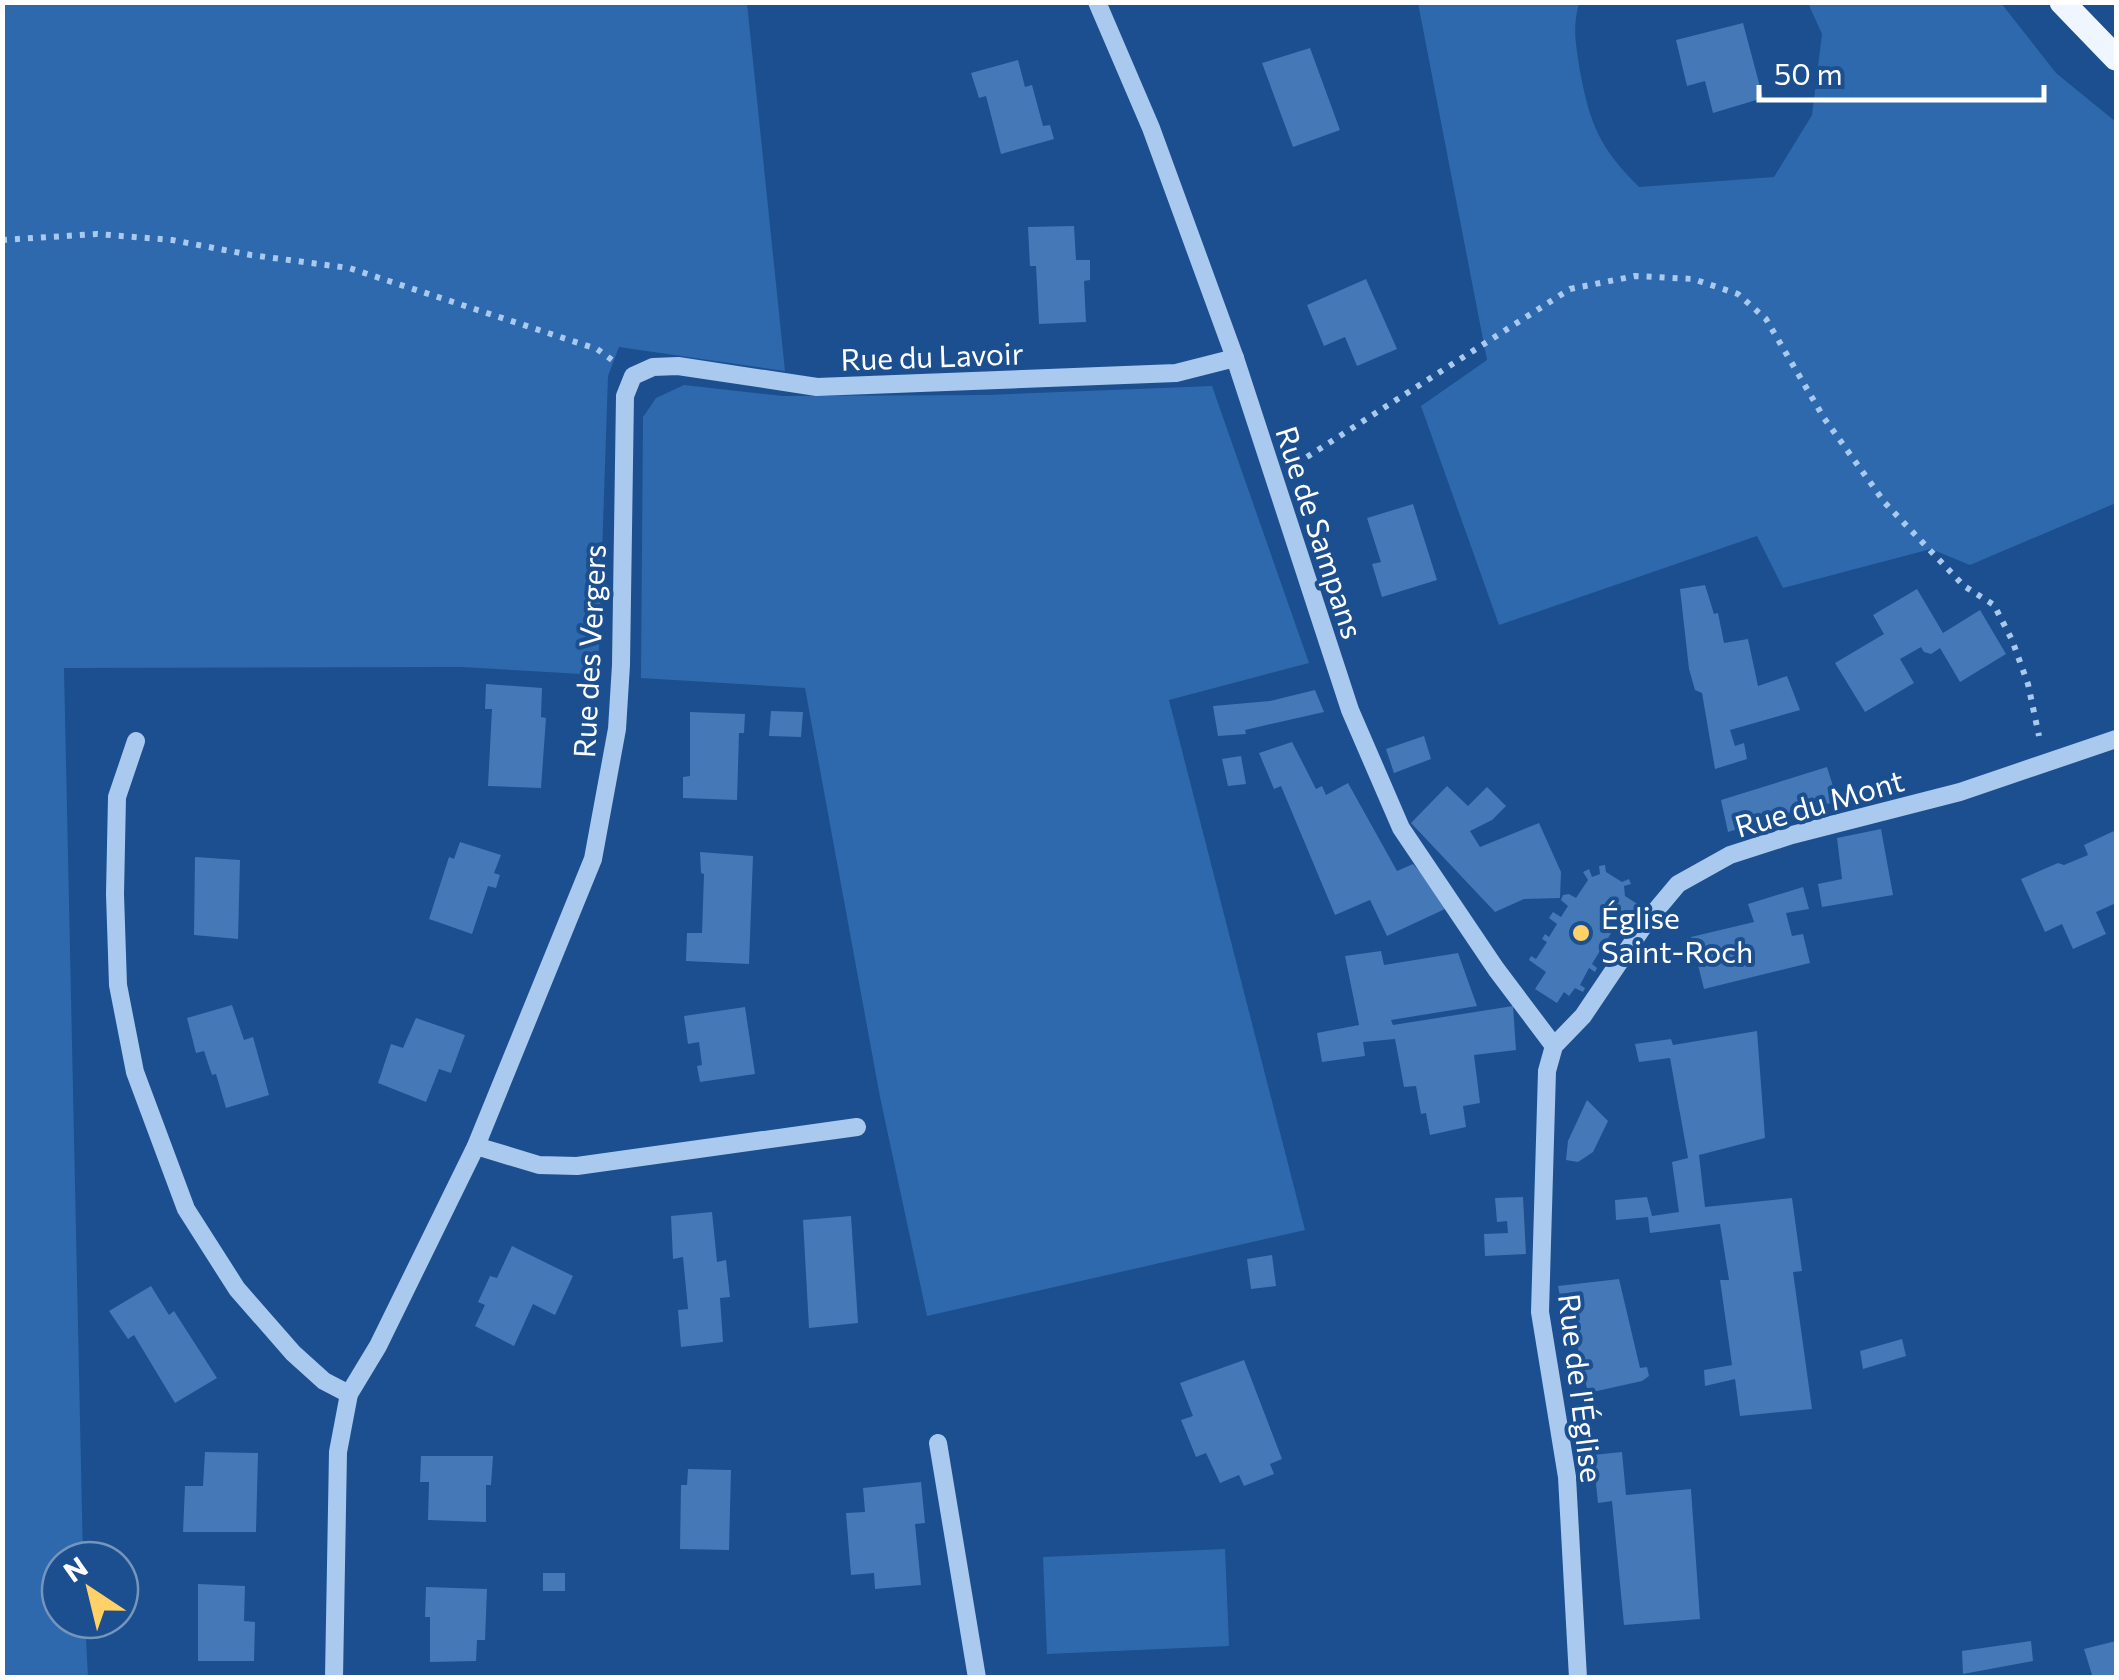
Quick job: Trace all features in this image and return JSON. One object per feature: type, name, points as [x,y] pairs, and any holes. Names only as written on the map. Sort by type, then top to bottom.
[{"type":"main road","points":[[2062,2],[2116,58]]},
{"type":"street","name":"Rue de Sampans","points":[[1096,2],[1151,128],[1235,358],[1350,710],[1401,828],[1496,969],[1554,1046]]},
{"type":"street","name":"Rue du Lavoir","points":[[633,376],[653,367],[678,366],[817,388],[1176,373],[1216,366],[1235,358]]},
{"type":"street","name":"Rue des Vergers","points":[[349,1394],[378,1346],[476,1146],[592,859],[616,729],[621,665],[625,396],[633,376]]},
{"type":"street","name":"Rue du Mont","points":[[1554,1046],[1583,1016],[1647,921],[1678,884],[1730,855],[1792,834],[1960,792],[2116,739]]},
{"type":"street","points":[[136,742],[117,796],[115,894],[118,985],[135,1072],[186,1209],[237,1289],[293,1353],[324,1382],[349,1394],[338,1452],[334,1678]]},
{"type":"street","name":"Rue de l'Église","points":[[1554,1046],[1547,1071],[1540,1312],[1566,1477],[1578,1678]]},
{"type":"street","points":[[476,1146],[538,1164],[577,1166],[856,1127]]},
{"type":"street","points":[[938,1443],[977,1678]]},
{"type":"path","points":[[2,240],[98,234],[172,240],[251,256],[349,268],[596,348],[633,376]]},
{"type":"path","points":[[1274,478],[1570,290],[1635,276],[1693,280],[1738,294],[1766,319],[1824,418],[1885,503],[1964,586],[1994,606],[2028,684],[2045,763]]},
{"type":"shaded area","points":[[3,2],[747,3],[785,371],[619,347],[608,376],[598,675],[461,667],[64,668],[83,1540],[40,1540],[40,1640],[86,1640],[88,1677],[3,1677]]},
{"type":"shaded area","points":[[1418,3],[1579,3],[1575,37],[1588,106],[1606,147],[1639,187],[1774,177],[1812,115],[1822,34],[1808,3],[2001,3],[2056,73],[2116,122],[2116,503],[1970,565],[1931,549],[1783,588],[1757,536],[1499,625],[1421,406],[1487,360]]},
{"type":"shaded area","points":[[684,385],[783,396],[986,395],[1212,386],[1309,663],[1169,700],[1305,1230],[927,1316],[880,1097],[805,688],[641,678],[643,417],[656,398]]},
{"type":"shaded area","points":[[1225,1549],[1229,1646],[1047,1654],[1043,1557]]},
{"type":"building","points":[[1743,23],[1763,98],[1713,113],[1705,81],[1687,86],[1676,40]]},
{"type":"building","points":[[1310,48],[1340,130],[1293,147],[1262,63]]},
{"type":"building","points":[[1018,60],[1025,87],[1032,85],[1043,126],[1050,125],[1054,139],[1001,154],[986,96],[979,98],[971,73]]},
{"type":"building","points":[[1074,226],[1076,260],[1090,260],[1090,280],[1084,281],[1086,322],[1039,324],[1036,266],[1030,266],[1028,227]]},
{"type":"building","points":[[1366,279],[1397,349],[1357,366],[1345,337],[1324,346],[1307,305]]},
{"type":"building","points":[[1413,504],[1437,580],[1382,597],[1372,564],[1381,562],[1367,518]]},
{"type":"building","points":[[1705,585],[1714,614],[1718,613],[1724,643],[1748,639],[1758,686],[1787,676],[1800,710],[1730,730],[1735,746],[1744,743],[1747,759],[1715,769],[1702,693],[1695,690],[1689,669],[1680,589]]},
{"type":"building","points":[[1917,589],[1943,633],[1980,610],[2006,654],[1960,682],[1940,648],[1931,654],[1921,647],[1900,659],[1914,683],[1865,712],[1835,663],[1884,634],[1873,615]]},
{"type":"building","points":[[486,684],[542,688],[541,717],[546,718],[541,788],[488,786],[492,709],[485,709]]},
{"type":"building","points":[[1315,690],[1324,712],[1245,730],[1246,734],[1218,736],[1213,706],[1270,701]]},
{"type":"building","points":[[771,711],[803,712],[801,737],[769,736]]},
{"type":"building","points":[[690,712],[745,714],[744,733],[739,733],[737,800],[683,798],[683,777],[690,776]]},
{"type":"building","points":[[1424,736],[1431,759],[1394,773],[1386,749]]},
{"type":"building","points":[[1292,742],[1316,789],[1322,786],[1326,795],[1348,783],[1397,871],[1413,864],[1432,885],[1445,909],[1387,936],[1370,900],[1335,915],[1281,786],[1274,789],[1259,753]]},
{"type":"building","points":[[1241,756],[1246,784],[1228,786],[1222,759]]},
{"type":"building","points":[[1827,767],[1838,802],[1808,807],[1728,832],[1721,800]]},
{"type":"building","points":[[1447,786],[1468,806],[1487,787],[1506,806],[1492,820],[1470,831],[1480,847],[1539,823],[1561,872],[1560,898],[1524,899],[1495,912],[1411,823]]},
{"type":"building","points":[[1881,829],[1893,895],[1822,907],[1818,884],[1842,879],[1837,838]]},
{"type":"building","points":[[2116,830],[2116,903],[2096,912],[2106,934],[2073,949],[2062,924],[2045,932],[2021,879],[2088,855],[2084,845]]},
{"type":"building","points":[[460,842],[501,855],[494,873],[500,875],[496,888],[488,886],[472,934],[429,919],[449,857],[454,859]]},
{"type":"building","points":[[700,852],[753,856],[749,964],[686,961],[687,933],[702,933],[704,874]]},
{"type":"building","points":[[195,857],[240,860],[238,939],[194,935]]},
{"type":"building","name":"Église Saint-Roch","points":[[1605,865],[1606,872],[1622,882],[1629,879],[1631,884],[1624,886],[1625,896],[1642,907],[1627,931],[1622,929],[1619,935],[1613,930],[1605,943],[1612,947],[1608,953],[1601,949],[1592,964],[1597,968],[1595,972],[1589,968],[1580,985],[1585,988],[1583,992],[1575,988],[1569,996],[1564,992],[1557,1003],[1535,989],[1546,972],[1529,960],[1531,956],[1536,959],[1547,942],[1542,939],[1545,934],[1549,937],[1557,924],[1549,918],[1553,912],[1561,917],[1568,906],[1561,900],[1563,895],[1576,898],[1588,880],[1583,872],[1589,869],[1592,877],[1600,874],[1599,866]]},
{"type":"building","points":[[1803,887],[1809,909],[1786,913],[1792,936],[1803,934],[1810,963],[1704,989],[1691,937],[1754,922],[1748,904]]},
{"type":"building","points":[[1381,951],[1384,965],[1458,953],[1477,1006],[1391,1020],[1393,1025],[1513,1006],[1516,1050],[1474,1055],[1480,1103],[1463,1106],[1466,1127],[1430,1135],[1416,1086],[1404,1087],[1395,1039],[1363,1042],[1365,1056],[1322,1062],[1317,1033],[1359,1025],[1345,956]]},
{"type":"building","points":[[232,1005],[244,1040],[253,1037],[269,1095],[226,1108],[204,1051],[196,1053],[187,1018]]},
{"type":"building","points":[[745,1007],[755,1074],[700,1082],[699,1042],[688,1044],[684,1016]]},
{"type":"building","points":[[416,1018],[465,1035],[451,1073],[439,1069],[426,1102],[378,1083],[391,1044],[403,1048]]},
{"type":"building","points":[[1757,1031],[1765,1138],[1699,1155],[1705,1207],[1792,1198],[1802,1271],[1793,1272],[1812,1409],[1740,1416],[1735,1379],[1705,1386],[1704,1370],[1732,1365],[1720,1280],[1729,1280],[1720,1224],[1650,1233],[1648,1217],[1616,1220],[1615,1200],[1647,1197],[1652,1216],[1679,1212],[1672,1162],[1688,1158],[1670,1058],[1639,1062],[1635,1044],[1671,1039],[1673,1045]]},
{"type":"building","points":[[1587,1100],[1608,1121],[1593,1152],[1578,1162],[1566,1160],[1568,1141]]},
{"type":"building","points":[[1523,1197],[1526,1254],[1485,1256],[1484,1234],[1508,1233],[1507,1221],[1497,1222],[1495,1198]]},
{"type":"building","points":[[712,1212],[717,1262],[726,1260],[730,1297],[720,1298],[723,1342],[681,1347],[678,1310],[688,1309],[683,1257],[673,1259],[671,1216]]},
{"type":"building","points":[[851,1216],[858,1323],[809,1328],[803,1220]]},
{"type":"building","points":[[512,1246],[573,1276],[555,1315],[533,1304],[514,1346],[475,1326],[485,1305],[478,1302],[490,1276],[497,1278]]},
{"type":"building","points":[[1272,1255],[1276,1286],[1251,1289],[1247,1259]]},
{"type":"building","points":[[1619,1279],[1640,1368],[1647,1367],[1649,1376],[1588,1393],[1576,1340],[1569,1341],[1558,1286]]},
{"type":"building","points":[[151,1286],[169,1315],[174,1311],[217,1378],[175,1403],[134,1335],[128,1339],[109,1311]]},
{"type":"building","points":[[1902,1339],[1906,1356],[1863,1369],[1860,1351]]},
{"type":"building","points":[[1244,1360],[1282,1459],[1270,1464],[1274,1474],[1244,1486],[1239,1475],[1220,1483],[1206,1453],[1196,1457],[1181,1420],[1193,1416],[1180,1383]]},
{"type":"building","points":[[205,1452],[258,1453],[256,1532],[183,1532],[185,1486],[203,1486]]},
{"type":"building","points":[[1622,1452],[1626,1495],[1691,1489],[1700,1619],[1624,1625],[1612,1501],[1598,1503],[1593,1455]]},
{"type":"building","points":[[421,1456],[493,1456],[491,1485],[486,1485],[486,1522],[428,1520],[429,1482],[420,1482]]},
{"type":"building","points":[[688,1469],[731,1470],[729,1550],[680,1549],[681,1485],[687,1485]]},
{"type":"building","points":[[921,1482],[925,1523],[915,1524],[921,1585],[875,1589],[874,1573],[851,1575],[846,1513],[865,1512],[863,1488]]},
{"type":"building","points":[[543,1573],[565,1573],[565,1591],[543,1591]]},
{"type":"building","points":[[198,1584],[245,1586],[244,1621],[255,1622],[254,1661],[198,1661]]},
{"type":"building","points":[[426,1587],[487,1589],[485,1640],[477,1640],[476,1661],[430,1662]]},
{"type":"building","points":[[2031,1641],[2033,1661],[1963,1674],[1962,1651]]},
{"type":"building","points":[[2116,1641],[2116,1678],[2093,1678],[2084,1649]]},
{"type":"place","name":"Église Saint-Roch","points":[[1581,933]]}]
